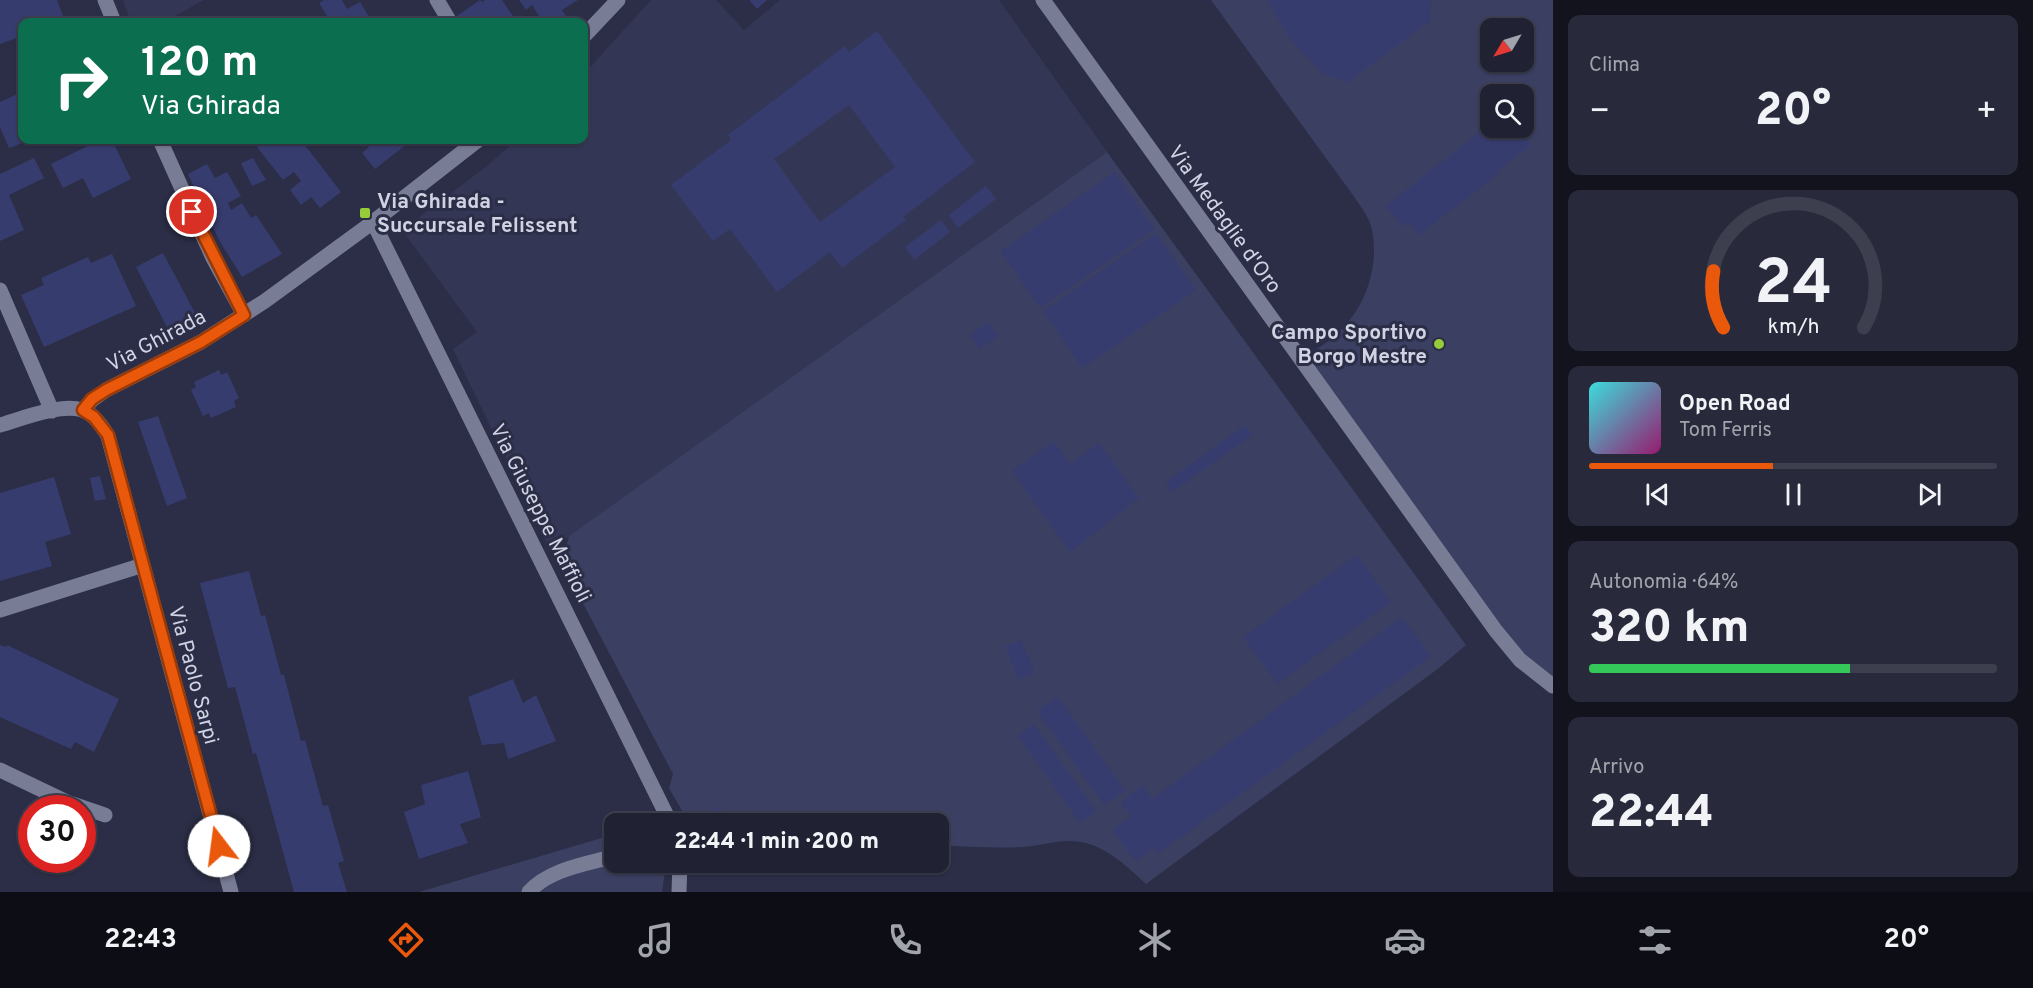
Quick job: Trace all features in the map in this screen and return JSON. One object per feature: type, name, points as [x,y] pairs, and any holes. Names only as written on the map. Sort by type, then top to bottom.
[{"type":"street","points":[[105,0],[112,18]]},
{"type":"street","points":[[437,0],[448,18]]},
{"type":"street","points":[[588,32],[618,0]]},
{"type":"street","name":"Via Medaglie d'Oro","points":[[1043,0],[1496,631],[1520,660],[1553,686]]},
{"type":"street","points":[[162,144],[213,258],[244,315]]},
{"type":"street","name":"Via Ghirada","points":[[83,410],[92,399],[106,390],[201,342],[244,315],[372,222],[473,144]]},
{"type":"street","name":"Via Giuseppe Maffioli","points":[[372,222],[666,813]]},
{"type":"street","points":[[0,290],[52,411]]},
{"type":"street","points":[[0,425],[68,408],[83,410]]},
{"type":"street","name":"Via Paolo Sarpi","points":[[83,410],[94,417],[108,435],[231,892]]},
{"type":"street","points":[[0,610],[143,565]]},
{"type":"street","points":[[0,770],[67,802],[105,815]]},
{"type":"street","points":[[529,892],[535,885],[565,870],[604,859]]},
{"type":"street","points":[[679,892],[680,873]]},
{"type":"shaded area","points":[[123,0],[204,0],[171,18],[130,18]]},
{"type":"shaded area","points":[[651,0],[716,0],[744,30],[780,0],[999,0],[1107,152],[550,550],[453,349],[477,332],[402,230],[487,166],[512,144],[588,144],[588,70]]},
{"type":"shaded area","name":"Campo Sportivo Borgo Mestre","points":[[1211,0],[1553,0],[1553,679],[1529,659],[1504,630],[1303,355],[1337,335],[1361,303],[1373,266],[1374,246],[1371,226],[1366,215]]},
{"type":"shaded area","points":[[1107,152],[1466,645],[1439,668],[1146,884],[1108,853],[1081,842],[1066,841],[1012,847],[949,845],[949,813],[683,813],[669,788],[673,774],[566,571],[564,557],[569,536]]},
{"type":"shaded area","points":[[604,837],[604,873],[665,873],[662,892],[419,892]]},
{"type":"building","points":[[0,0],[57,0],[64,18],[18,18],[18,37],[0,44]]},
{"type":"building","points":[[324,0],[342,0],[347,9],[360,2],[370,18],[328,18],[319,3]]},
{"type":"building","points":[[480,0],[482,2],[502,0],[514,18],[454,18]]},
{"type":"building","points":[[519,0],[578,0],[562,10],[567,18],[540,18],[532,5],[526,10]]},
{"type":"building","points":[[749,0],[767,0],[757,9]]},
{"type":"building","points":[[1267,0],[1431,0],[1430,21],[1348,82],[1323,74],[1290,39]]},
{"type":"building","points":[[877,31],[975,162],[903,217],[906,220],[842,268],[830,252],[777,292],[730,229],[713,241],[671,185],[731,140],[728,135],[845,46],[849,52]],"holes":[[[849,105],[895,167],[820,222],[774,159]]]},
{"type":"building","points":[[18,94],[20,144],[9,148],[0,127],[0,102]]},
{"type":"building","points":[[1480,132],[1480,138],[1525,138],[1531,145],[1496,172],[1498,174],[1419,235],[1409,222],[1403,227],[1386,206]]},
{"type":"building","points":[[92,144],[114,144],[131,179],[93,198],[83,178],[63,188],[51,164]]},
{"type":"building","points":[[261,144],[304,144],[341,192],[320,208],[311,197],[301,205],[290,190],[301,181],[294,172],[283,180],[257,147]]},
{"type":"building","points":[[366,144],[407,144],[375,169],[362,153],[369,147]]},
{"type":"building","points":[[34,158],[44,178],[9,195],[24,230],[0,241],[0,174]]},
{"type":"building","points":[[253,158],[266,180],[252,186],[241,163]]},
{"type":"building","points":[[207,164],[215,178],[227,172],[241,196],[228,203],[231,210],[242,203],[251,218],[256,215],[282,254],[242,277],[219,240],[188,174]]},
{"type":"building","points":[[1115,172],[1155,229],[1040,308],[1001,251]]},
{"type":"building","points":[[986,186],[996,199],[958,228],[949,215]]},
{"type":"building","points":[[941,220],[950,232],[914,260],[905,247]]},
{"type":"building","points":[[1156,233],[1196,290],[1082,368],[1043,311]]},
{"type":"building","points":[[163,253],[201,324],[173,339],[136,267]]},
{"type":"building","points":[[112,254],[136,306],[44,347],[21,295],[44,285],[41,278],[88,257],[91,263]]},
{"type":"building","points":[[988,322],[998,336],[980,349],[970,335]]},
{"type":"building","points":[[219,370],[221,375],[227,372],[239,398],[234,401],[236,407],[211,418],[209,413],[203,416],[191,390],[196,387],[194,382]]},
{"type":"building","points":[[158,416],[187,498],[167,506],[138,422]]},
{"type":"building","points":[[1245,425],[1252,435],[1172,492],[1166,482]]},
{"type":"building","points":[[1054,441],[1070,464],[1099,443],[1139,498],[1070,552],[1012,471]]},
{"type":"building","points":[[100,476],[106,499],[95,501],[90,478]]},
{"type":"building","points":[[54,477],[71,534],[45,542],[52,566],[0,581],[0,493]]},
{"type":"building","points":[[1357,555],[1391,602],[1277,684],[1243,637]]},
{"type":"building","points":[[249,571],[261,616],[265,615],[281,675],[284,675],[301,741],[305,740],[323,806],[328,805],[344,861],[338,863],[347,892],[294,892],[256,753],[253,754],[235,687],[228,688],[200,583]]},
{"type":"building","points":[[1402,617],[1431,656],[1180,838],[1158,853],[1154,848],[1136,861],[1112,830],[1131,816],[1121,802],[1143,785],[1152,799]]},
{"type":"building","points":[[1021,640],[1035,673],[1019,679],[1005,646]]},
{"type":"building","points":[[0,645],[6,647],[7,645],[119,699],[94,752],[75,742],[71,749],[0,717]]},
{"type":"building","points":[[513,679],[523,703],[536,695],[556,741],[508,759],[504,743],[482,745],[468,697]]},
{"type":"building","points":[[1058,697],[1125,791],[1104,805],[1037,711]]},
{"type":"building","points":[[1034,724],[1096,811],[1080,823],[1018,736]]},
{"type":"building","points":[[468,771],[481,817],[460,824],[468,843],[419,859],[404,812],[425,804],[421,785]]},
{"type":"building","points":[[720,807],[724,813],[710,813]]},
{"type":"place","name":"Via Ghirada - Succursale Felissent","points":[[365,213]]},
{"type":"place","name":"Campo Sportivo Borgo Mestre","points":[[1439,344]]},
{"type":"route","points":[[192,212],[213,258],[244,315],[201,342],[106,390],[92,399],[83,410],[102,425],[108,435],[219,846]]}]
